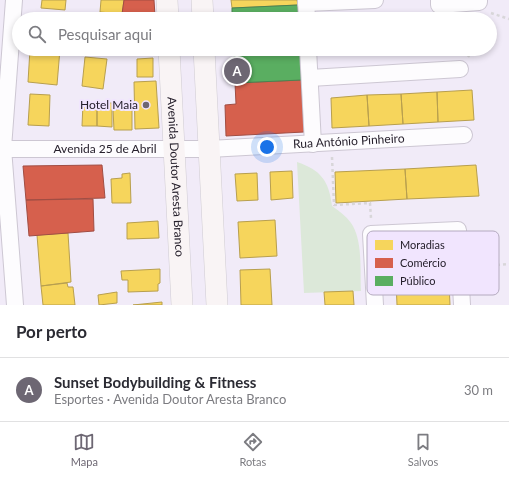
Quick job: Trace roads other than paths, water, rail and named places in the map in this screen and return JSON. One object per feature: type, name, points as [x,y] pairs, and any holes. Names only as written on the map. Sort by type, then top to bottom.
[{"type":"main road","points":[[167,0],[168,12]]},
{"type":"main road","points":[[202,0],[203,12]]},
{"type":"main road","name":"Avenida Doutor Aresta Branco","points":[[169,56],[182,305]]},
{"type":"main road","points":[[204,56],[216,305]]},
{"type":"street","points":[[13,12],[14,0]]},
{"type":"street","points":[[306,7],[375,0]]},
{"type":"street","points":[[439,0],[439,5],[479,1]]},
{"type":"street","points":[[12,25],[2,149],[5,255],[15,305]]},
{"type":"street","points":[[308,56],[312,144]]},
{"type":"street","points":[[310,78],[460,69]]},
{"type":"street","name":"Rua António Pinheiro","points":[[209,149],[464,135]]},
{"type":"street","name":"Avenida 25 de Abril","points":[[2,149],[209,149]]},
{"type":"street","points":[[436,231],[458,231]]},
{"type":"street","points":[[374,295],[374,305]]},
{"type":"street","points":[[461,295],[462,305]]},
{"type":"place","name":"Sunset Bodybuilding & Fitness","points":[[237,71]]},
{"type":"place","name":"Hotel Maia","points":[[146,105]]}]
